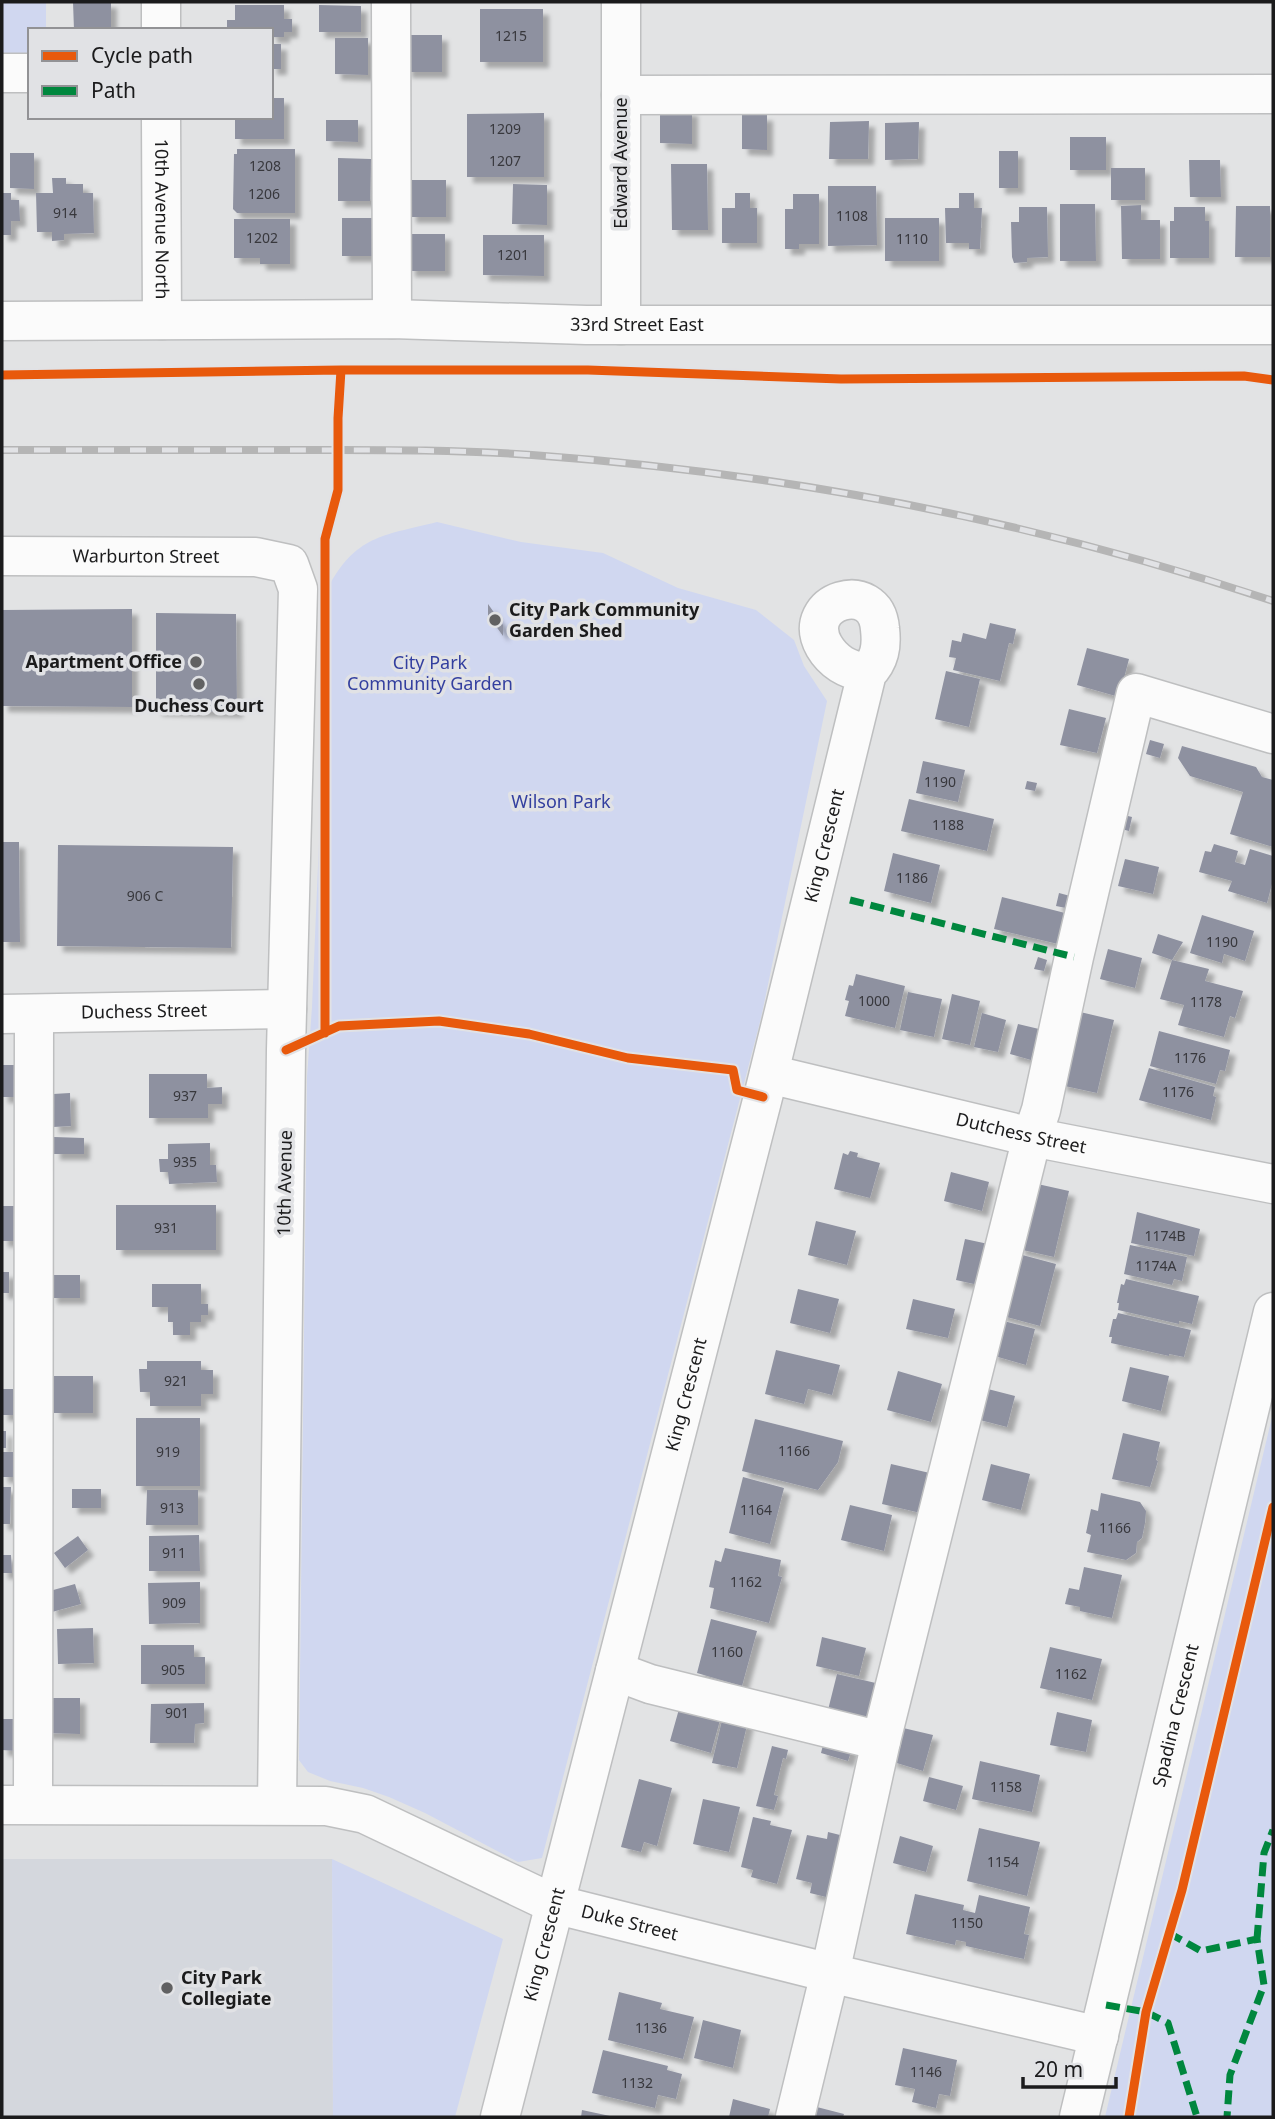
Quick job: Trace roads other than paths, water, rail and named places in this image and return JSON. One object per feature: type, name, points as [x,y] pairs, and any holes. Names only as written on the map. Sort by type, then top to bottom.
[{"type":"street","points":[[161,2],[161,28]]},
{"type":"street","points":[[391,2],[392,319]]},
{"type":"street","name":"Edward Avenue","points":[[621,2],[621,325]]},
{"type":"street","points":[[2,73],[28,72]]},
{"type":"street","points":[[621,95],[1273,94]]},
{"type":"street","name":"10th Avenue North","points":[[161,119],[162,320]]},
{"type":"street","name":"33rd Street East","points":[[2,321],[392,319],[621,325],[1273,325]]},
{"type":"street","name":"Warburton Street","points":[[2,556],[256,557],[289,564]]},
{"type":"street","name":"10th Avenue","points":[[277,1805],[287,1009],[298,589],[289,564]]},
{"type":"street","name":"King Crescent","points":[[500,2117],[769,1074],[867,673]]},
{"type":"street","points":[[794,2117],[830,1973],[881,1741],[1041,1110],[1136,693],[1273,734]]},
{"type":"street","name":"Duchess Street","points":[[18,1014],[287,1009]]},
{"type":"street","points":[[17,1804],[18,1014]]},
{"type":"street","name":"Dutchess Street","points":[[769,1074],[1032,1138],[1273,1184]]},
{"type":"street","name":"Spadina Crescent","points":[[1079,2117],[1273,1312]]},
{"type":"street","points":[[615,1671],[650,1684],[881,1741]]},
{"type":"street","name":"Duke Street","points":[[17,1804],[326,1806],[365,1814],[554,1904],[1099,2036]]},
{"type":"railway","points":[[2,450],[471,452],[626,463],[720,474],[814,488],[1000,524],[1183,572],[1273,601]]},
{"type":"place","name":"City Park Community Garden Shed","points":[[495,620]]},
{"type":"place","name":"Apartment Office","points":[[196,662]]},
{"type":"place","name":"Duchess Court","points":[[199,684]]},
{"type":"place","name":"City Park Collegiate","points":[[167,1988]]},
{"type":"park label","name":"City Park Community Garden","points":[[430,673]]},
{"type":"park label","name":"Wilson Park","points":[[561,802]]}]
